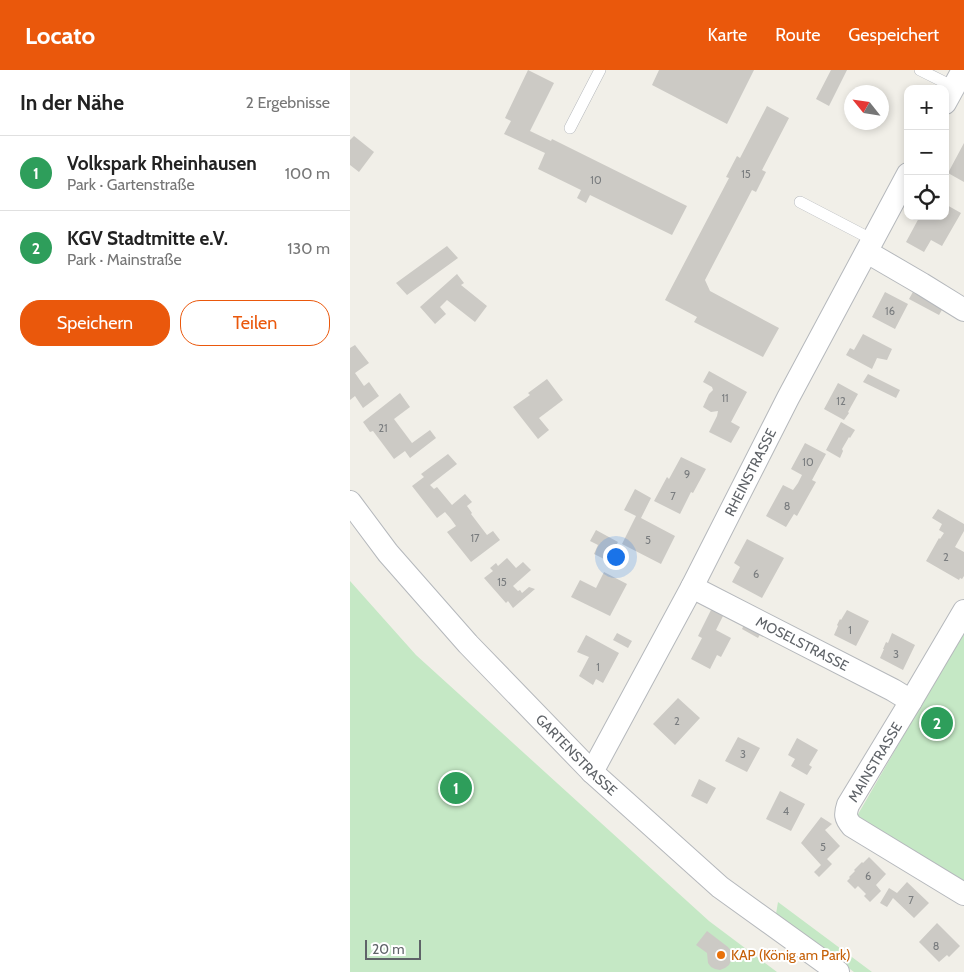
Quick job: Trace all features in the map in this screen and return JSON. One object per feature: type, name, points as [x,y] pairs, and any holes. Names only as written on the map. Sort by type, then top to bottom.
[{"type":"street","name":"RHEINSTRASSE","points":[[592,772],[692,587],[788,398],[907,175]]},
{"type":"street","points":[[870,246],[922,284],[964,310]]},
{"type":"street","name":"GARTENSTRASSE","points":[[350,502],[388,553],[468,644],[592,772],[720,886],[838,972]]},
{"type":"street","name":"MOSELSTRASSE","points":[[692,587],[911,701]]},
{"type":"street","name":"MAINSTRASSE","points":[[964,611],[848,805],[846,814],[847,820],[852,826],[964,894]]},
{"type":"lane","points":[[570,128],[600,70]]},
{"type":"lane","points":[[920,70],[954,87]]},
{"type":"lane","points":[[800,202],[870,246]]},
{"type":"green space","points":[[350,581],[416,655],[709,921],[777,972],[350,972]]},
{"type":"green space","points":[[964,631],[964,883],[857,816]]},
{"type":"green space","points":[[778,902],[872,972],[854,972],[776,914]]},
{"type":"building","points":[[528,70],[554,83],[530,131],[551,141],[552,139],[687,206],[672,235],[590,195],[586,203],[577,198],[581,190],[538,169],[545,153],[504,134],[511,121],[505,118]]},
{"type":"building","points":[[659,70],[754,70],[727,124],[652,85]]},
{"type":"building","points":[[831,70],[847,70],[829,106],[816,99]]},
{"type":"building","points":[[767,106],[789,118],[762,170],[766,172],[756,192],[752,190],[705,280],[710,291],[779,328],[763,357],[694,322],[697,317],[665,300],[729,178],[726,177],[737,156],[740,158]]},
{"type":"building","points":[[354,136],[374,152],[359,172],[350,165],[350,140]]},
{"type":"building","points":[[964,143],[964,182],[949,174]]},
{"type":"building","points":[[949,206],[961,213],[942,246],[931,240],[924,252],[906,242],[918,220],[949,220]]},
{"type":"building","points":[[447,246],[458,258],[407,295],[396,283]]},
{"type":"building","points":[[457,274],[464,283],[461,285],[487,306],[475,322],[447,300],[440,307],[446,314],[435,324],[420,307]]},
{"type":"building","points":[[914,290],[943,308],[939,315],[909,299]]},
{"type":"building","points":[[885,292],[908,304],[895,329],[872,317]]},
{"type":"building","points":[[863,334],[892,349],[887,360],[877,358],[872,369],[846,355],[850,348],[854,350]]},
{"type":"building","points":[[355,345],[369,363],[355,373],[364,386],[369,382],[379,396],[363,408],[355,396],[350,400],[350,348]]},
{"type":"building","points":[[709,371],[747,392],[731,422],[740,427],[731,443],[709,432],[718,411],[711,412],[703,407],[713,390],[712,387],[703,382]]},
{"type":"building","points":[[868,374],[900,390],[896,398],[863,382]]},
{"type":"building","points":[[547,379],[563,400],[539,418],[549,430],[538,439],[513,407],[530,395],[528,393]]},
{"type":"building","points":[[838,383],[858,394],[844,420],[824,409]]},
{"type":"building","points":[[400,393],[410,407],[394,419],[412,443],[430,430],[436,438],[410,458],[405,451],[394,459],[373,431],[370,432],[363,422]]},
{"type":"building","points":[[841,422],[855,430],[842,449],[840,458],[826,450]]},
{"type":"building","points":[[805,443],[826,454],[812,480],[816,482],[797,516],[794,514],[786,527],[766,516],[783,485],[793,490],[798,483],[802,475],[791,469]]},
{"type":"building","points":[[448,454],[457,464],[430,485],[434,489],[437,487],[452,505],[465,494],[472,502],[467,506],[471,514],[487,535],[493,531],[500,540],[471,562],[447,532],[456,526],[451,519],[445,512],[437,518],[412,486],[424,477],[421,474]]},
{"type":"building","points":[[681,457],[706,469],[680,514],[654,501]]},
{"type":"building","points":[[635,489],[651,498],[641,518],[675,536],[661,564],[622,544],[636,516],[624,510]]},
{"type":"building","points":[[938,509],[964,524],[964,531],[955,547],[964,552],[964,576],[959,580],[926,561],[939,538],[944,533],[939,530],[942,524],[932,518]]},
{"type":"building","points":[[596,530],[618,542],[612,552],[615,554],[610,562],[594,554],[598,545],[590,541]]},
{"type":"building","points":[[747,539],[784,558],[762,598],[732,582],[740,567],[734,563]]},
{"type":"building","points":[[507,558],[516,568],[523,562],[531,570],[513,586],[522,593],[529,587],[535,589],[513,608],[508,601],[506,603],[484,578],[493,571],[490,568],[496,563],[498,566]]},
{"type":"building","points":[[604,572],[627,584],[610,616],[571,597],[580,580],[596,588]]},
{"type":"building","points":[[714,604],[726,610],[716,630],[731,638],[721,657],[717,655],[710,669],[691,659],[702,638],[698,636]]},
{"type":"building","points":[[847,610],[869,621],[856,646],[834,635],[840,619]]},
{"type":"building","points":[[746,621],[763,629],[758,638],[742,629]]},
{"type":"building","points":[[617,633],[632,641],[628,648],[613,640]]},
{"type":"building","points":[[892,633],[915,645],[903,670],[880,658],[886,642],[888,643]]},
{"type":"building","points":[[586,635],[619,653],[603,683],[596,679],[593,685],[579,676],[589,657],[577,652]]},
{"type":"building","points":[[678,698],[700,718],[675,745],[653,724]]},
{"type":"building","points":[[738,737],[760,748],[747,772],[725,761]]},
{"type":"building","points":[[797,738],[818,750],[809,765],[812,767],[807,775],[791,766],[795,759],[788,755]]},
{"type":"building","points":[[699,779],[716,788],[707,804],[691,796]]},
{"type":"building","points":[[780,791],[805,804],[791,831],[766,819]]},
{"type":"building","points":[[821,817],[832,824],[825,830],[840,846],[827,859],[832,864],[819,877],[814,872],[821,865],[801,843]]},
{"type":"building","points":[[869,857],[886,874],[876,885],[881,891],[870,902],[864,896],[866,894],[858,886],[855,889],[847,881],[854,870]]},
{"type":"building","points":[[907,882],[929,903],[914,918],[893,898],[887,907],[880,903],[889,888],[897,893]]},
{"type":"building","points":[[937,923],[960,946],[949,957],[947,955],[939,962],[919,942]]},
{"type":"building","points":[[707,931],[731,951],[731,961],[725,968],[720,970],[711,967],[708,963],[707,953],[696,945]]},
{"type":"place","name":"KGV Stadtmitte e.V.","points":[[937,723]]},
{"type":"place","name":"Volkspark Rheinhausen","points":[[456,788]]},
{"type":"place","name":"KAP (König am Park)","points":[[721,955]]}]
